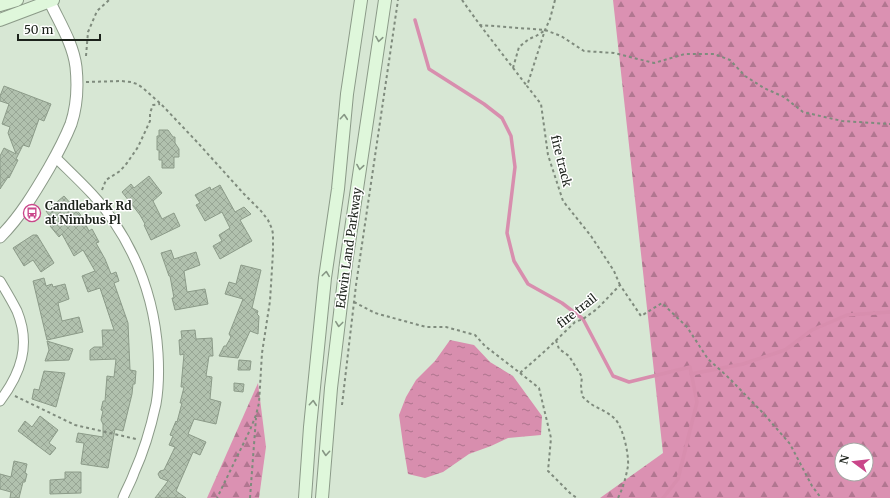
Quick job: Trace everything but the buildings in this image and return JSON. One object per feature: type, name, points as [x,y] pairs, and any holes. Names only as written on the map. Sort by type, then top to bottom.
[{"type":"main road","points":[[0,5],[17,0]]},
{"type":"main road","name":"Edwin Land Parkway","points":[[305,498],[310,427],[325,278],[338,189],[347,94],[361,0]]},
{"type":"main road","name":"Edwin Land Parkway","points":[[322,498],[331,388],[346,263],[385,0]]},
{"type":"main road","points":[[0,20],[50,1]]},
{"type":"street","points":[[0,237],[20,213],[39,185],[67,134],[74,110],[77,82],[76,67],[72,49],[50,1]]},
{"type":"street","points":[[55,157],[100,203],[114,221],[137,262],[146,286],[153,312],[159,376],[156,403],[146,442],[135,472],[123,498]]},
{"type":"street","points":[[0,281],[14,305],[23,331],[21,364],[7,392],[0,401]]},
{"type":"path","points":[[86,60],[88,32],[97,11],[109,0]]},
{"type":"path","points":[[341,412],[354,302],[398,0]]},
{"type":"path","points":[[462,0],[480,25],[545,30],[561,36],[584,50],[614,53],[654,63],[685,54],[714,54],[730,60],[745,76],[764,88],[784,97],[803,112],[842,121],[890,124]]},
{"type":"path","points":[[527,86],[555,0]]},
{"type":"path","name":"fire track","points":[[480,25],[541,104],[548,155],[562,201],[591,236],[614,271],[620,285]]},
{"type":"path","points":[[513,68],[519,47],[529,39],[545,30]]},
{"type":"path","points":[[77,82],[121,81],[131,82],[143,88],[161,104],[198,143],[265,216],[270,224],[274,244],[270,300],[262,353],[250,498]]},
{"type":"path","points":[[100,203],[102,190],[106,180],[120,171],[127,163],[147,130],[153,105],[161,104]]},
{"type":"path","points":[[620,285],[641,316],[662,303],[687,327],[708,359],[764,414],[790,444],[812,486],[821,498]]},
{"type":"path","name":"fire trail","points":[[520,374],[575,322],[583,319],[596,309],[620,285]]},
{"type":"path","points":[[354,302],[375,313],[426,327],[446,327],[475,335],[485,346],[539,388],[550,438],[548,471],[577,498]]},
{"type":"path","points":[[556,340],[559,349],[569,356],[582,377],[582,396],[590,404],[603,410],[616,420],[623,434],[628,464],[623,486],[618,498]]},
{"type":"path","points":[[7,392],[75,425],[146,442]]},
{"type":"path","points":[[217,498],[256,415]]},
{"type":"green space","points":[[613,0],[890,0],[890,498],[600,498],[663,453]]},
{"type":"green space","points":[[258,383],[266,447],[259,498],[207,498]]},
{"type":"water","points":[[450,340],[474,345],[490,362],[513,376],[542,416],[541,435],[508,438],[469,454],[443,472],[425,478],[408,474],[399,415],[406,397],[416,380],[435,361]]},
{"type":"waterway","points":[[415,20],[429,69],[484,104],[502,118],[511,136],[515,167],[507,233],[514,261],[528,284],[562,303],[583,319],[613,376],[629,382],[690,367],[697,402],[678,479],[663,498]]},
{"type":"waterway","points":[[691,374],[743,364],[785,350],[812,330],[847,315],[890,312]]},
{"type":"place","name":"Candlebark Rd at Nimbus Pl","points":[[32,213]]}]
